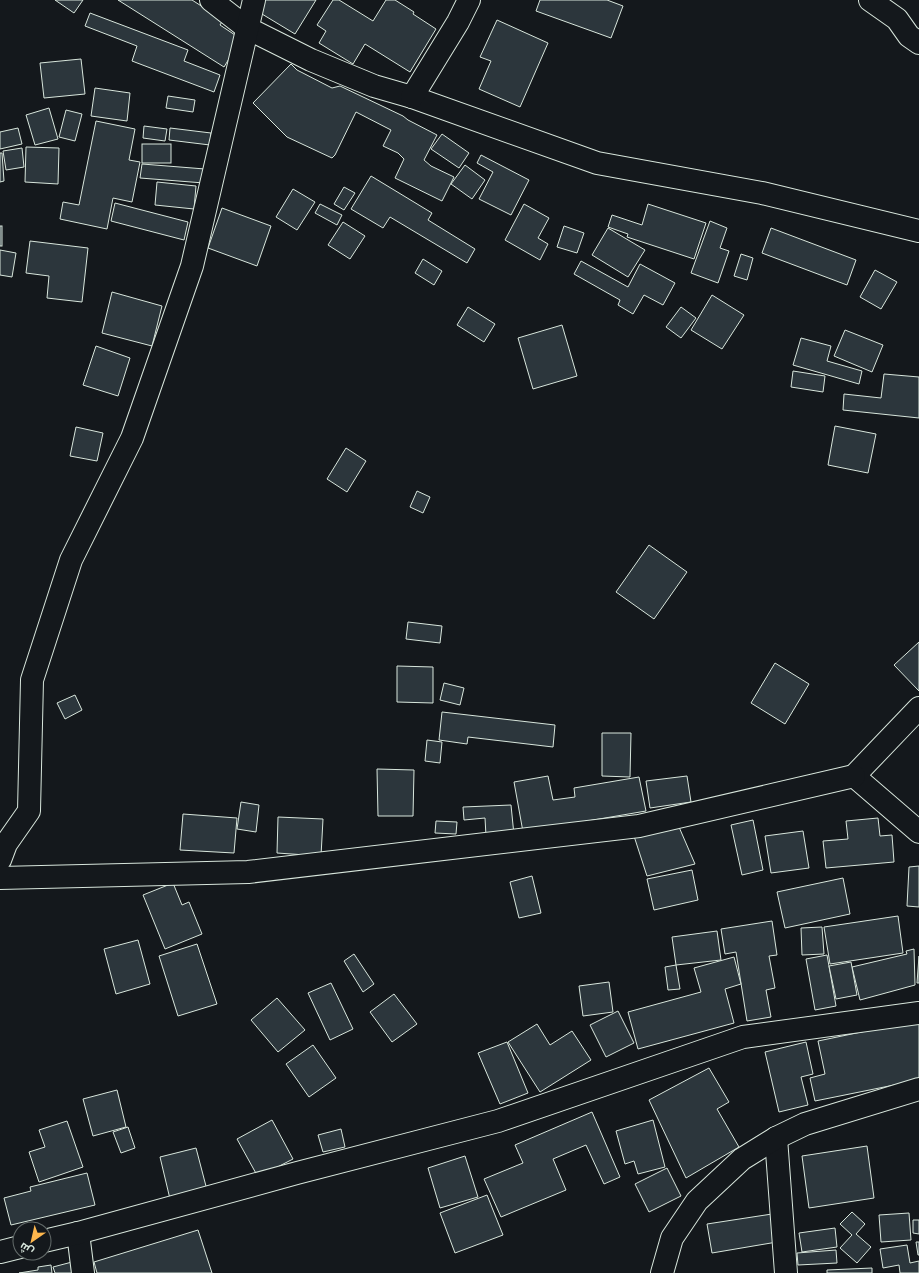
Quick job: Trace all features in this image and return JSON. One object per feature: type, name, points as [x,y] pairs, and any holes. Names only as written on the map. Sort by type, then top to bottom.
[{"type":"street","points":[[211,0],[248,28],[311,60],[374,86],[412,97],[596,163],[762,193],[919,231]]},
{"type":"street","points":[[2,849],[29,811],[32,680],[71,560],[132,438],[192,266],[254,0]]},
{"type":"street","points":[[412,97],[458,22],[469,0]]},
{"type":"street","points":[[870,0],[897,19],[910,36],[919,44]]},
{"type":"street","points":[[897,19],[919,21]]},
{"type":"street","points":[[0,878],[248,872],[640,826],[854,776],[919,708]]},
{"type":"street","points":[[854,776],[919,832]]},
{"type":"street","points":[[52,1239],[498,1121],[743,1037],[919,1013]]},
{"type":"street","points":[[662,1273],[672,1238],[697,1201],[742,1159],[776,1138],[805,1124],[919,1089]]},
{"type":"street","points":[[776,1138],[786,1273]]},
{"type":"street","points":[[78,1233],[83,1273]]},
{"type":"street","points":[[0,1252],[12,1249]]},
{"type":"building","points":[[55,0],[83,0],[74,13]]},
{"type":"building","points":[[118,0],[192,0],[223,20],[220,25],[241,39],[224,67]]},
{"type":"building","points":[[263,0],[316,0],[295,34],[257,11]]},
{"type":"building","points":[[333,0],[339,0],[373,21],[386,0],[395,0],[436,29],[410,72],[365,44],[353,64],[319,43],[326,31],[317,25]]},
{"type":"building","points":[[540,0],[607,0],[623,6],[611,38],[536,11]]},
{"type":"building","points":[[90,13],[188,50],[184,61],[220,75],[214,92],[132,61],[137,46],[85,26]]},
{"type":"building","points":[[497,20],[548,43],[520,107],[479,89],[491,61],[480,57]]},
{"type":"building","points":[[81,59],[85,94],[44,98],[40,63]]},
{"type":"building","points":[[291,64],[297,70],[332,88],[340,86],[403,116],[437,135],[424,160],[431,166],[454,177],[442,201],[395,178],[404,159],[398,153],[383,146],[391,130],[356,112],[335,155],[332,158],[287,137],[253,103]]},
{"type":"building","points":[[95,88],[130,93],[127,121],[91,116]]},
{"type":"building","points":[[168,96],[195,100],[193,112],[166,108]]},
{"type":"building","points":[[49,108],[58,139],[35,145],[26,115]]},
{"type":"building","points":[[66,110],[82,114],[75,141],[59,137]]},
{"type":"building","points":[[96,121],[135,129],[129,160],[140,162],[132,202],[113,198],[107,229],[60,219],[63,202],[79,205]]},
{"type":"building","points":[[144,126],[167,129],[165,141],[143,138]]},
{"type":"building","points":[[18,128],[22,144],[0,149],[0,132]]},
{"type":"building","points":[[170,128],[211,133],[210,145],[169,140]]},
{"type":"building","points":[[442,134],[469,153],[459,168],[431,149]]},
{"type":"building","points":[[142,144],[171,144],[171,163],[142,163]]},
{"type":"building","points":[[26,147],[59,148],[58,184],[25,182]]},
{"type":"building","points":[[22,148],[24,167],[6,170],[3,151]]},
{"type":"building","points":[[0,153],[2,153],[4,181],[0,182]]},
{"type":"building","points":[[481,155],[529,180],[511,215],[479,199],[493,172],[477,163]]},
{"type":"building","points":[[142,164],[205,169],[204,183],[140,178]]},
{"type":"building","points":[[465,165],[485,180],[472,199],[451,184]]},
{"type":"building","points":[[371,176],[432,213],[428,220],[475,249],[467,263],[390,217],[383,228],[351,209]]},
{"type":"building","points":[[157,182],[196,186],[194,209],[155,205]]},
{"type":"building","points":[[344,187],[355,193],[344,210],[334,204]]},
{"type":"building","points":[[293,189],[315,202],[297,230],[276,217]]},
{"type":"building","points":[[115,203],[188,222],[184,240],[111,221]]},
{"type":"building","points":[[320,204],[342,215],[337,225],[315,213]]},
{"type":"building","points":[[524,204],[549,218],[538,238],[548,244],[540,260],[505,240]]},
{"type":"building","points":[[648,204],[706,223],[694,259],[627,237],[628,234],[608,227],[612,215],[642,225]]},
{"type":"building","points":[[222,208],[271,226],[257,266],[208,248]]},
{"type":"building","points":[[710,221],[727,228],[720,248],[729,251],[718,283],[691,273]]},
{"type":"building","points":[[343,222],[365,236],[350,259],[328,245]]},
{"type":"building","points":[[0,226],[2,226],[2,246],[0,246]]},
{"type":"building","points":[[564,226],[584,233],[577,253],[557,247]]},
{"type":"building","points":[[608,228],[645,250],[628,277],[592,255]]},
{"type":"building","points":[[771,228],[856,260],[847,285],[762,253]]},
{"type":"building","points":[[30,241],[88,248],[82,302],[47,298],[49,276],[26,273]]},
{"type":"building","points":[[0,250],[16,253],[12,277],[0,275]]},
{"type":"building","points":[[741,254],[753,258],[747,280],[734,276]]},
{"type":"building","points":[[423,259],[442,271],[434,285],[415,273]]},
{"type":"building","points":[[581,261],[628,287],[640,264],[675,283],[663,305],[644,295],[633,314],[618,305],[620,300],[574,274]]},
{"type":"building","points":[[875,270],[897,282],[881,309],[860,297]]},
{"type":"building","points":[[112,292],[162,306],[152,346],[102,333]]},
{"type":"building","points":[[712,295],[744,315],[722,349],[691,330]]},
{"type":"building","points":[[468,307],[495,324],[484,342],[457,325]]},
{"type":"building","points":[[681,307],[696,318],[681,338],[666,327]]},
{"type":"building","points":[[562,325],[577,376],[533,389],[518,338]]},
{"type":"building","points":[[845,330],[883,345],[872,372],[834,356]]},
{"type":"building","points":[[801,338],[831,346],[827,361],[862,371],[859,384],[793,365]]},
{"type":"building","points":[[96,346],[130,358],[118,396],[83,385]]},
{"type":"building","points":[[793,371],[825,376],[823,392],[791,387]]},
{"type":"building","points":[[884,374],[919,377],[919,418],[843,410],[844,394],[881,398]]},
{"type":"building","points":[[835,426],[876,434],[868,473],[828,465]]},
{"type":"building","points":[[76,427],[103,433],[97,461],[70,456]]},
{"type":"building","points":[[346,448],[366,461],[347,492],[327,479]]},
{"type":"building","points":[[417,491],[430,497],[423,513],[410,507]]},
{"type":"building","points":[[649,545],[687,572],[654,619],[616,592]]},
{"type":"building","points":[[408,622],[442,626],[440,643],[406,639]]},
{"type":"building","points":[[919,642],[919,691],[894,665]]},
{"type":"building","points":[[775,663],[809,684],[785,724],[751,703]]},
{"type":"building","points":[[397,666],[433,667],[433,703],[397,702]]},
{"type":"building","points":[[444,683],[464,688],[460,705],[440,700]]},
{"type":"building","points":[[75,695],[82,710],[65,719],[57,703]]},
{"type":"building","points":[[442,712],[555,725],[553,747],[468,737],[467,744],[439,740]]},
{"type":"building","points":[[602,733],[631,733],[630,777],[602,776]]},
{"type":"building","points":[[427,740],[442,742],[440,763],[425,761]]},
{"type":"building","points":[[377,769],[414,770],[413,816],[378,816]]},
{"type":"building","points":[[548,776],[553,800],[575,797],[574,788],[639,777],[646,811],[523,832],[514,782]]},
{"type":"building","points":[[687,776],[691,802],[650,808],[646,781]]},
{"type":"building","points":[[241,802],[259,805],[256,832],[237,829]]},
{"type":"building","points":[[511,805],[514,835],[486,836],[485,818],[464,820],[463,807]]},
{"type":"building","points":[[183,814],[237,818],[234,853],[180,850]]},
{"type":"building","points":[[278,817],[323,819],[321,856],[277,853]]},
{"type":"building","points":[[878,818],[880,836],[892,835],[894,862],[826,868],[823,841],[848,839],[846,821]]},
{"type":"building","points":[[753,820],[763,870],[742,875],[731,825]]},
{"type":"building","points":[[436,821],[457,822],[456,834],[435,833]]},
{"type":"building","points":[[679,827],[695,864],[647,876],[633,833]]},
{"type":"building","points":[[803,831],[809,868],[771,873],[765,836]]},
{"type":"building","points":[[919,866],[919,907],[907,906],[909,867]]},
{"type":"building","points":[[692,870],[698,900],[654,910],[647,879]]},
{"type":"building","points":[[532,876],[541,913],[519,918],[510,882]]},
{"type":"building","points":[[843,878],[850,914],[785,928],[777,892]]},
{"type":"building","points":[[173,883],[182,905],[189,902],[202,934],[165,949],[143,895]]},
{"type":"building","points":[[898,916],[903,953],[830,964],[824,927]]},
{"type":"building","points":[[772,921],[777,955],[769,956],[775,988],[766,990],[771,1017],[747,1021],[736,952],[725,954],[721,929]]},
{"type":"building","points":[[822,927],[824,954],[802,955],[801,928]]},
{"type":"building","points":[[717,931],[721,960],[676,965],[672,937]]},
{"type":"building","points":[[138,940],[150,984],[116,994],[104,949]]},
{"type":"building","points":[[197,944],[217,1004],[178,1016],[159,956]]},
{"type":"building","points":[[914,949],[915,985],[860,1000],[852,967],[907,954],[906,951]]},
{"type":"building","points":[[354,954],[374,984],[363,992],[344,961]]},
{"type":"building","points":[[827,955],[836,1006],[815,1010],[806,959]]},
{"type":"building","points":[[919,956],[919,983],[917,983]]},
{"type":"building","points":[[734,957],[741,984],[725,989],[734,1023],[638,1049],[628,1012],[701,992],[694,968]]},
{"type":"building","points":[[851,962],[857,995],[836,999],[829,966]]},
{"type":"building","points":[[676,965],[680,989],[668,990],[665,967]]},
{"type":"building","points":[[609,982],[613,1012],[583,1016],[579,986]]},
{"type":"building","points":[[331,983],[353,1029],[330,1040],[308,993]]},
{"type":"building","points":[[394,994],[417,1024],[392,1042],[370,1012]]},
{"type":"building","points":[[277,998],[305,1030],[278,1052],[251,1020]]},
{"type":"building","points":[[618,1011],[634,1043],[606,1057],[590,1025]]},
{"type":"building","points":[[919,1020],[919,1080],[815,1101],[810,1078],[825,1074],[818,1041]]},
{"type":"building","points":[[537,1024],[550,1045],[572,1031],[591,1060],[540,1092],[508,1042]]},
{"type":"building","points":[[507,1042],[528,1093],[500,1104],[478,1053]]},
{"type":"building","points":[[806,1042],[813,1074],[801,1077],[808,1105],[779,1112],[765,1052]]},
{"type":"building","points":[[313,1045],[336,1078],[309,1097],[286,1064]]},
{"type":"building","points":[[709,1068],[729,1102],[717,1109],[739,1147],[686,1178],[649,1100]]},
{"type":"building","points":[[117,1090],[126,1127],[93,1136],[83,1099]]},
{"type":"building","points":[[592,1112],[620,1177],[604,1184],[586,1145],[553,1159],[566,1190],[501,1217],[484,1179],[523,1163],[515,1145]]},
{"type":"building","points":[[272,1120],[293,1159],[258,1177],[237,1139]]},
{"type":"building","points":[[653,1120],[665,1167],[638,1174],[634,1161],[625,1164],[616,1131]]},
{"type":"building","points":[[67,1121],[83,1167],[39,1182],[29,1152],[45,1147],[39,1130]]},
{"type":"building","points":[[128,1127],[135,1148],[121,1153],[113,1132]]},
{"type":"building","points":[[341,1129],[345,1147],[323,1152],[318,1135]]},
{"type":"building","points":[[867,1146],[874,1198],[809,1208],[802,1156]]},
{"type":"building","points":[[196,1148],[207,1190],[170,1199],[160,1157]]},
{"type":"building","points":[[465,1156],[478,1197],[440,1208],[428,1168]]},
{"type":"building","points":[[667,1168],[681,1196],[649,1212],[635,1184]]},
{"type":"building","points":[[87,1173],[95,1205],[28,1221],[12,1221],[11,1225],[4,1198],[31,1191],[30,1187]]},
{"type":"building","points":[[487,1195],[503,1235],[455,1253],[440,1213]]},
{"type":"building","points":[[852,1212],[865,1224],[856,1234],[871,1247],[857,1263],[840,1248],[852,1235],[840,1224]]},
{"type":"building","points":[[909,1213],[911,1240],[881,1242],[879,1215]]},
{"type":"building","points":[[772,1214],[777,1242],[712,1253],[707,1224]]},
{"type":"building","points":[[913,1220],[919,1220],[919,1234],[913,1233]]},
{"type":"building","points":[[835,1228],[837,1247],[802,1252],[799,1233]]},
{"type":"building","points":[[198,1230],[212,1273],[97,1273],[94,1262]]},
{"type":"building","points":[[916,1242],[919,1242],[919,1255],[918,1255]]},
{"type":"building","points":[[907,1245],[910,1263],[919,1261],[919,1273],[900,1273],[899,1265],[883,1268],[880,1249]]},
{"type":"building","points":[[836,1250],[837,1263],[798,1265],[797,1253]]},
{"type":"building","points":[[72,1262],[74,1273],[55,1273],[53,1267]]},
{"type":"building","points":[[51,1265],[52,1273],[19,1273],[38,1270],[38,1267]]},
{"type":"building","points":[[872,1268],[872,1273],[827,1273],[827,1270]]}]
